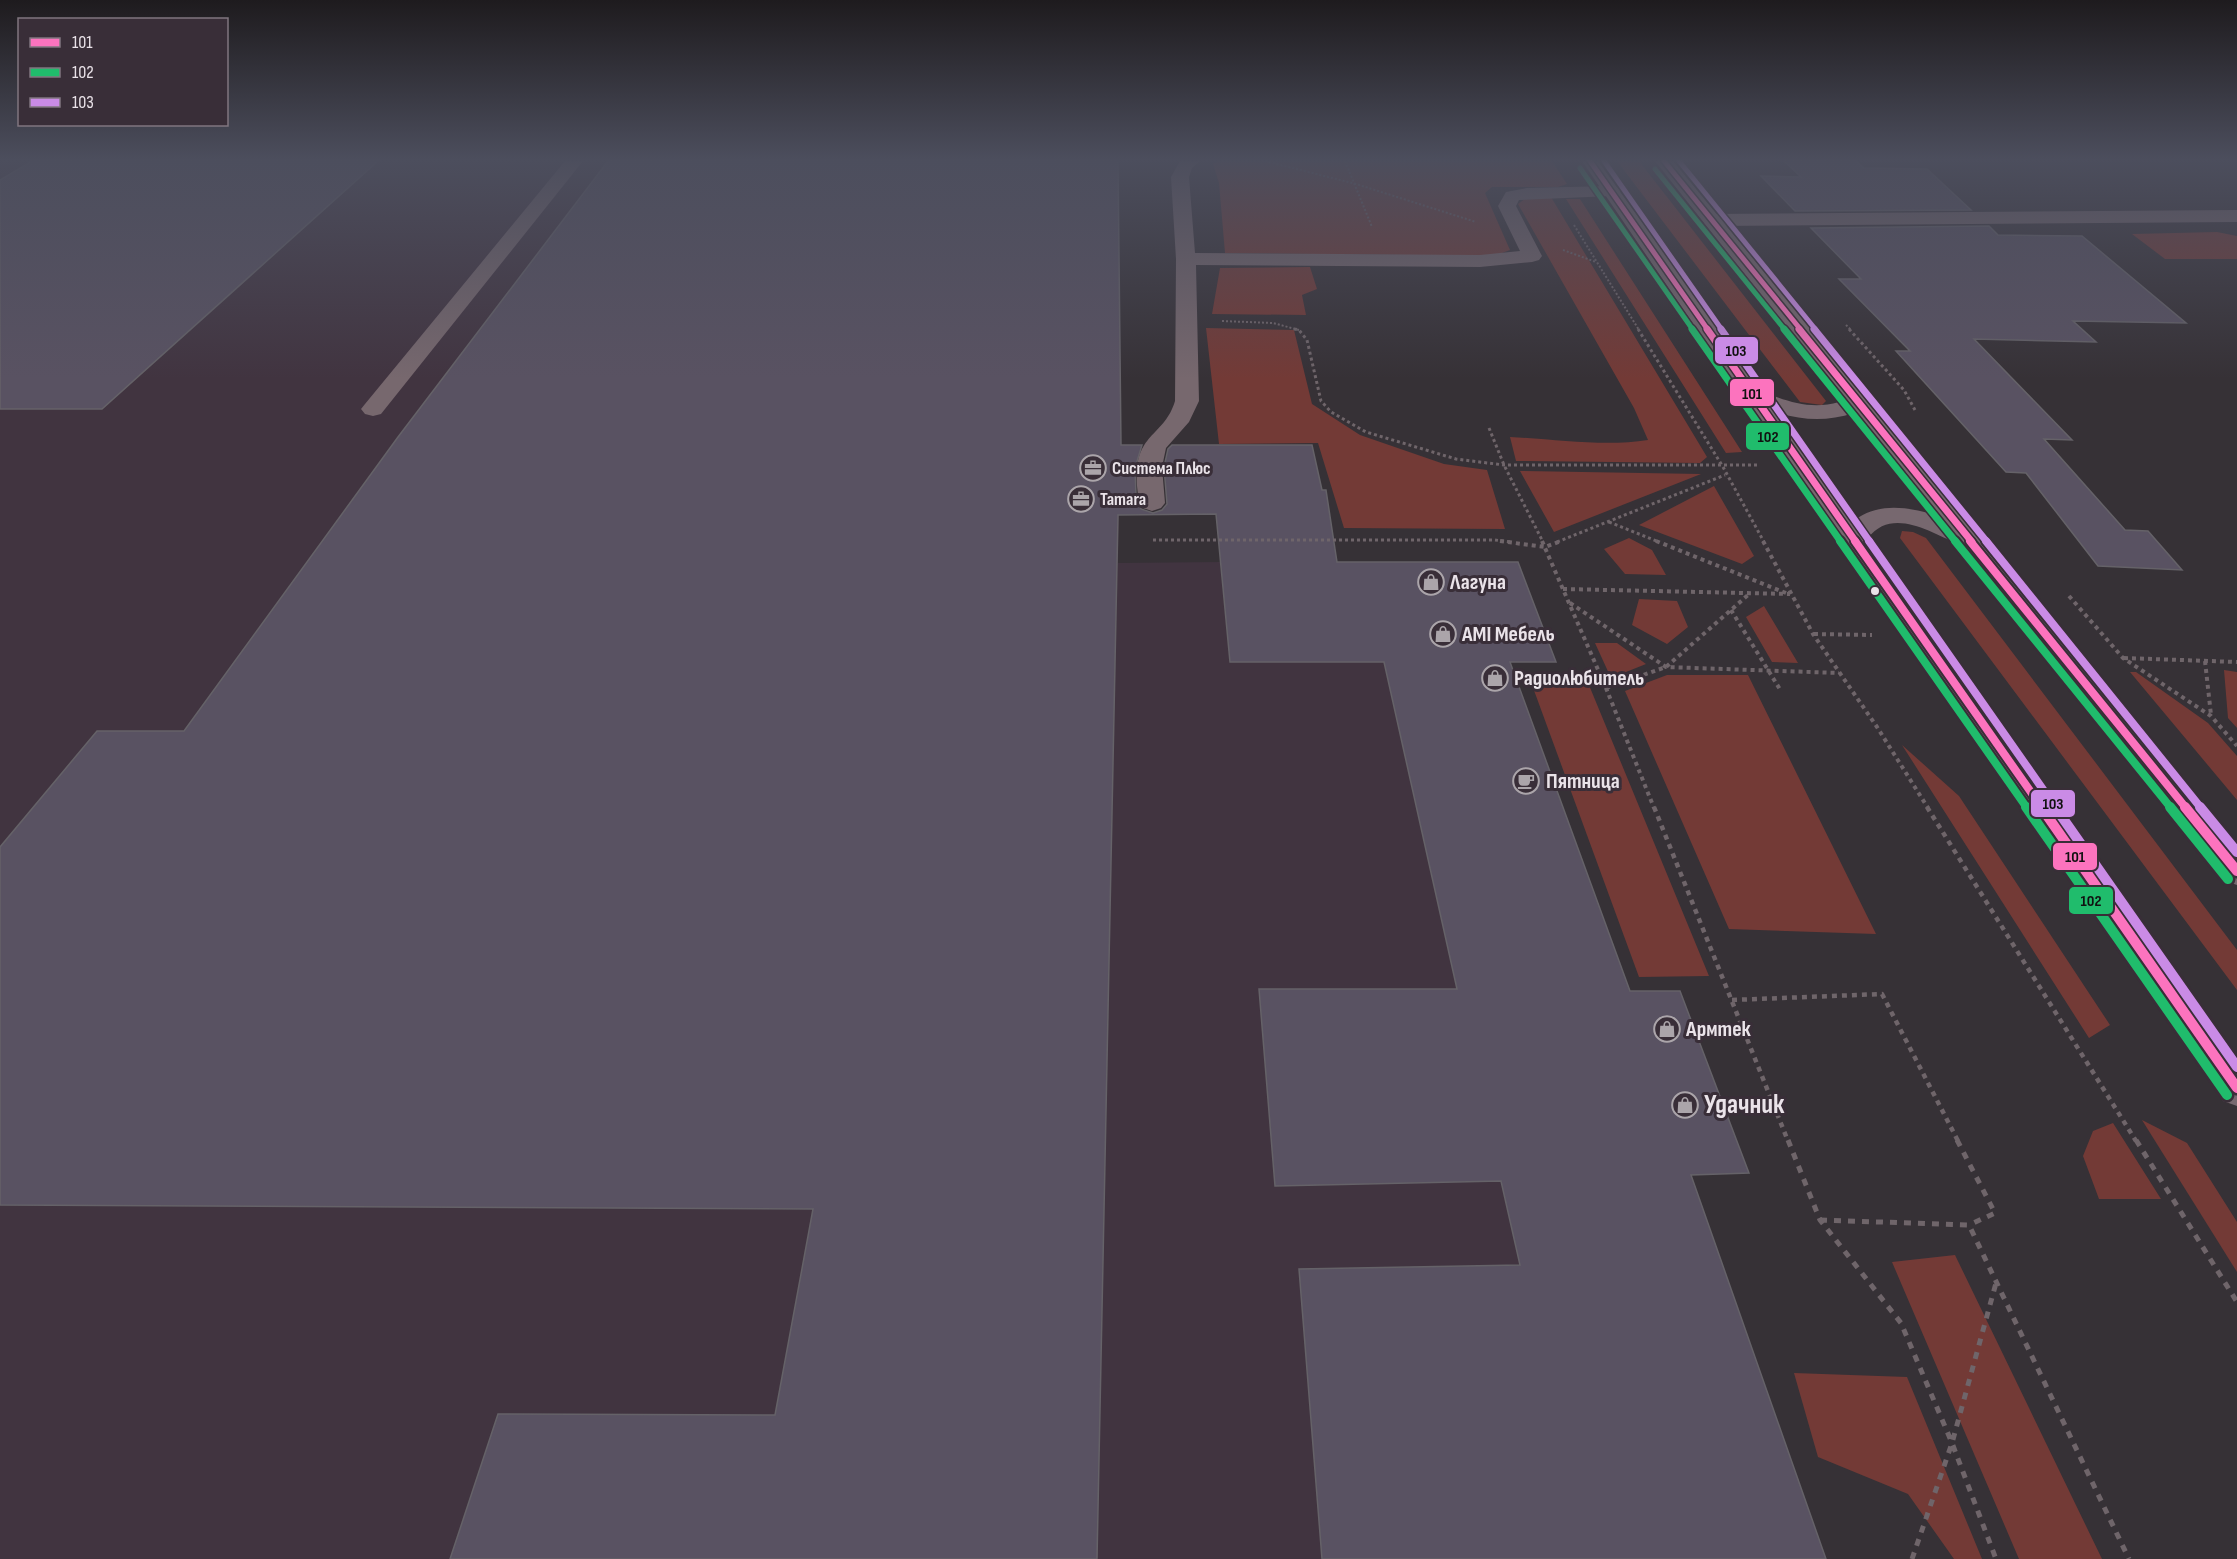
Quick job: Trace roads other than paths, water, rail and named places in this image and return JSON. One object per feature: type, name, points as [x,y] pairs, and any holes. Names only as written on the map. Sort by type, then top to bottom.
[{"type":"main road","points":[[1641,234],[2237,1088]]},
{"type":"main road","points":[[1723,234],[2237,871]]},
{"type":"main road","points":[[1755,397],[1786,410],[1809,415],[1833,413],[1848,407],[1854,395]]},
{"type":"main road","points":[[1854,539],[1867,522],[1883,516],[1910,516],[1943,524],[1972,542]]},
{"type":"street","points":[[373,409],[515,234]]},
{"type":"street","points":[[1152,503],[1151,456],[1157,442],[1184,413],[1187,401],[1184,234]]},
{"type":"street","points":[[1186,259],[1490,261],[1532,256],[1521,234]]},
{"type":"place","name":"Система Плюс","points":[[1093,468]]},
{"type":"place","name":"Tamara","points":[[1081,499]]},
{"type":"place","name":"Лагуна","points":[[1431,582]]},
{"type":"place","name":"AMI Мебель","points":[[1443,634]]},
{"type":"place","name":"Радиолюбитель","points":[[1495,678]]},
{"type":"place","name":"Пятница","points":[[1526,781]]},
{"type":"place","name":"Армтек","points":[[1667,1029]]},
{"type":"place","name":"Удачник","points":[[1685,1105]]}]
